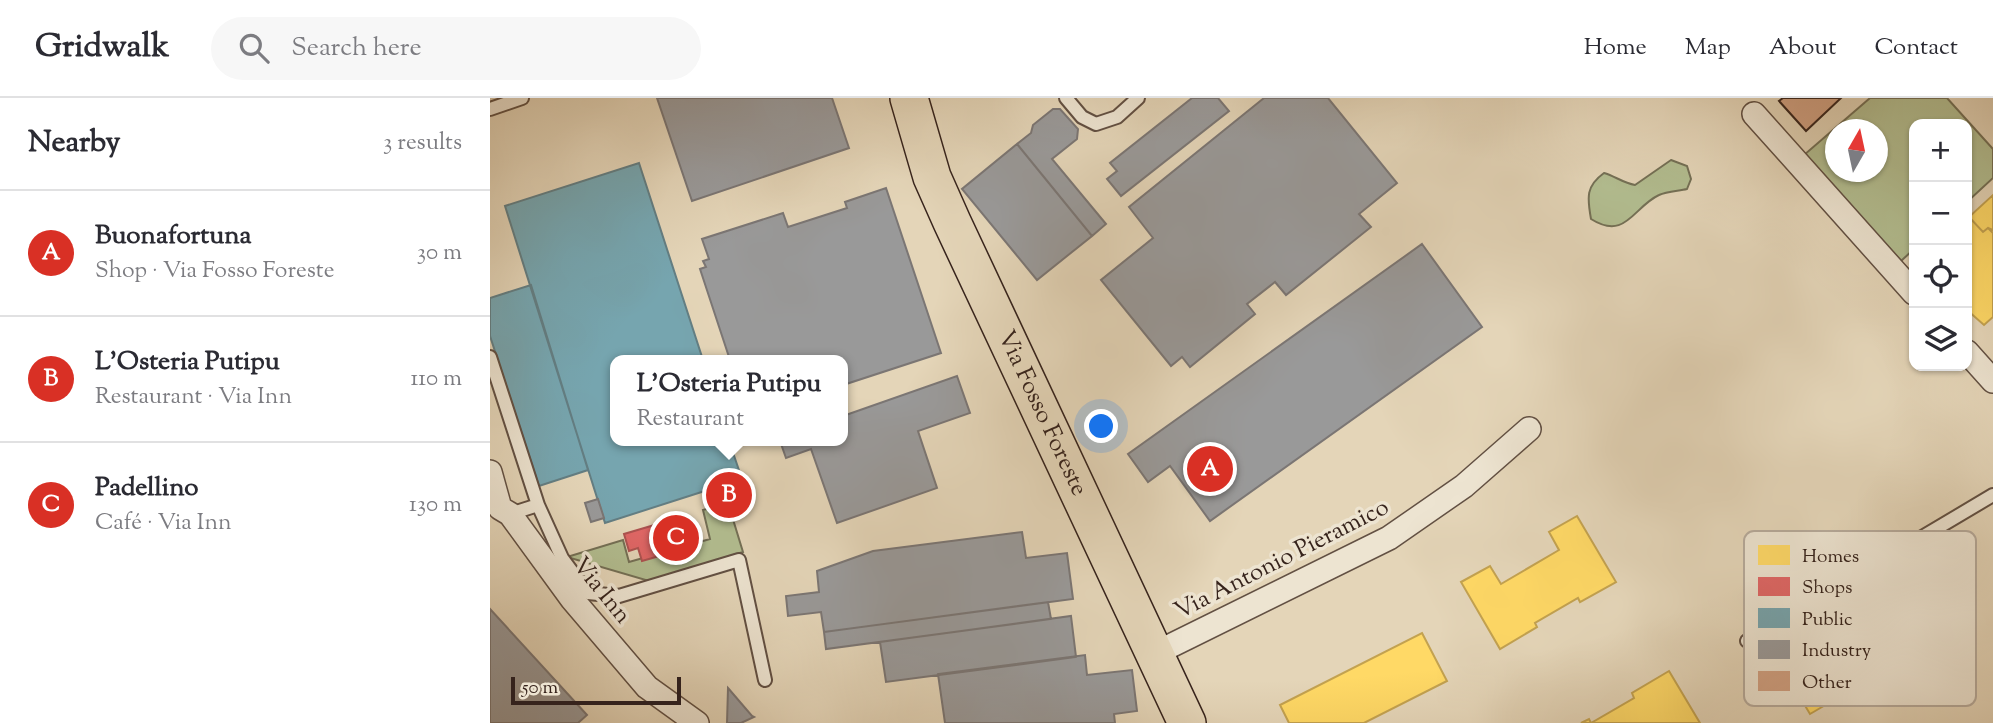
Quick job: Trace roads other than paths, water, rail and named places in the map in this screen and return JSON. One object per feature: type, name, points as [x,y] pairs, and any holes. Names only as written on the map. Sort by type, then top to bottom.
[{"type":"main road","name":"Via Fosso Foreste","points":[[909,98],[932,177],[952,222],[1187,723]]},
{"type":"street","points":[[1754,114],[1909,287]]},
{"type":"street","points":[[1972,358],[1993,381]]},
{"type":"street","name":"Via Antonio Pieramico","points":[[1154,654],[1389,538],[1464,486],[1530,429]]},
{"type":"street","name":"Via Inn","points":[[490,472],[500,513],[562,572],[647,687],[697,723]]},
{"type":"lane","points":[[490,109],[523,98]]},
{"type":"lane","points":[[1066,98],[1082,117],[1096,124],[1117,117],[1138,98]]},
{"type":"lane","points":[[490,356],[538,505],[562,558],[562,572],[589,593],[619,596],[740,559],[765,680]]},
{"type":"lane","points":[[1932,531],[1993,495]]},
{"type":"lane","points":[[500,513],[538,505]]},
{"type":"place","name":"Buonafortuna","points":[[1210,469]]},
{"type":"place","name":"L'Osteria Putipu","points":[[729,495]]},
{"type":"place","name":"Padellino","points":[[676,538]]}]
